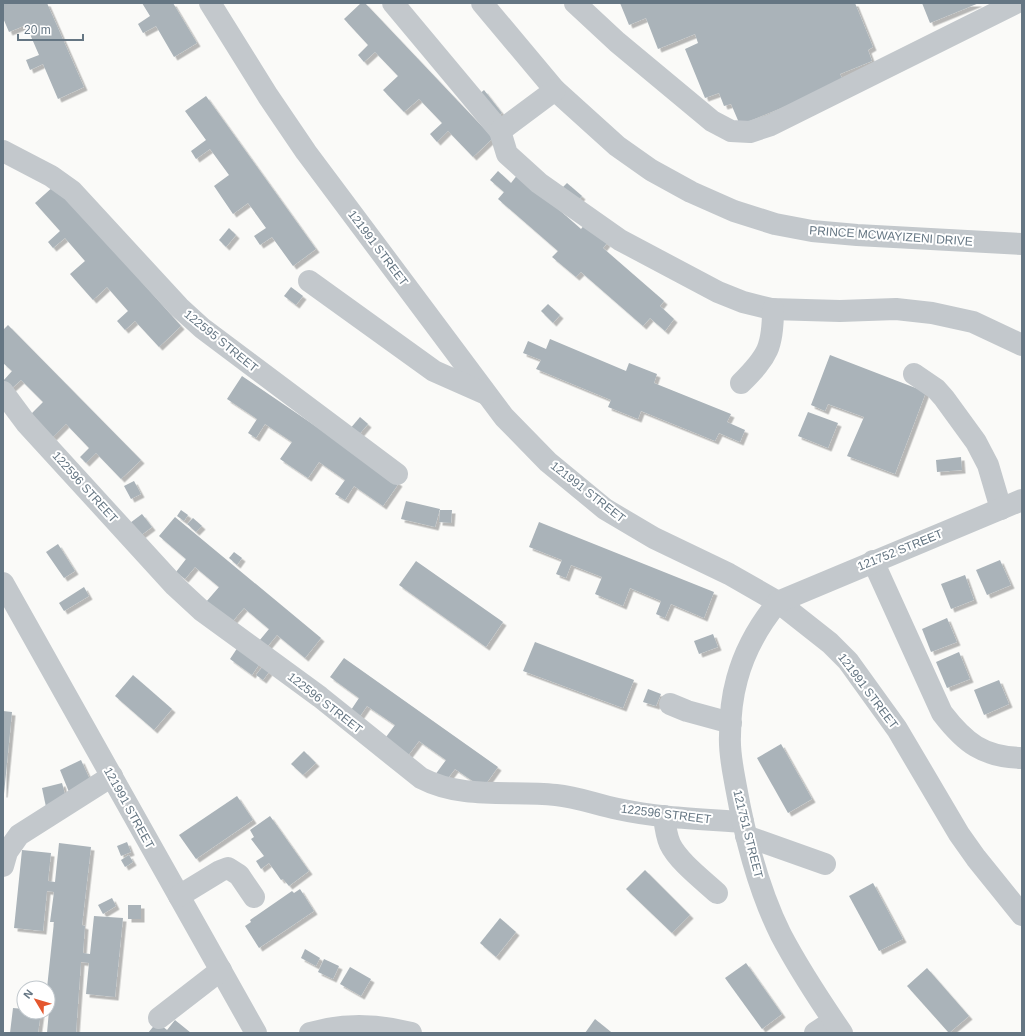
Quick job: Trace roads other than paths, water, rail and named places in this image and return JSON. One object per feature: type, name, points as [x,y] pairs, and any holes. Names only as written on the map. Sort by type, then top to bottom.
[{"type":"street","name":"121991 STREET","points":[[210,3],[268,96],[306,152],[486,394],[517,432],[548,462],[605,509],[654,538],[729,574],[778,602],[830,643],[848,661],[897,729],[976,858],[1022,915]]},
{"type":"street","points":[[393,3],[500,131],[505,151],[512,160],[620,240],[718,292],[743,302],[773,309],[914,310],[973,322],[1022,345]]},
{"type":"street","name":"PRINCE MCWAYIZENI DRIVE","points":[[482,3],[555,90],[616,146],[651,170],[691,192],[734,211],[775,224],[812,231],[857,235],[1022,244]]},
{"type":"street","points":[[575,3],[617,42],[692,106],[712,121],[731,131],[750,132],[771,125],[1016,3]]},
{"type":"street","points":[[500,131],[555,90]]},
{"type":"street","name":"122595 STREET","points":[[3,151],[44,172],[65,186],[179,306],[202,328],[396,474]]},
{"type":"street","points":[[309,280],[434,371],[486,394]]},
{"type":"street","points":[[741,383],[762,361],[769,349],[773,328],[773,309]]},
{"type":"street","points":[[914,374],[936,389],[976,442],[988,465],[1001,509]]},
{"type":"street","name":"122596 STREET","points":[[3,392],[26,423],[175,586],[201,610],[320,697],[421,778],[441,787],[457,791],[558,795],[618,809],[744,829],[826,864]]},
{"type":"street","name":"121752 STREET","points":[[778,602],[872,561],[1022,500]]},
{"type":"street","points":[[872,561],[942,713],[957,733],[964,740],[993,754],[1022,758]]},
{"type":"street","name":"121991 STREET","points":[[3,583],[256,1033]]},
{"type":"street","name":"121751 STREET","points":[[778,602],[760,624],[743,659],[737,679],[731,723],[731,758],[744,829],[760,883],[781,933],[805,978],[838,1027]]},
{"type":"street","points":[[670,704],[687,711],[731,723]]},
{"type":"street","points":[[3,866],[7,852],[20,835],[112,776]]},
{"type":"street","points":[[664,816],[668,838],[672,847],[684,862],[717,893]]},
{"type":"street","points":[[179,896],[220,871],[228,868],[239,876],[254,897]]},
{"type":"street","points":[[159,1018],[221,970]]},
{"type":"street","points":[[310,1033],[325,1029],[357,1025],[388,1027],[411,1033]]},
{"type":"street","points":[[815,1033],[838,1027]]}]
